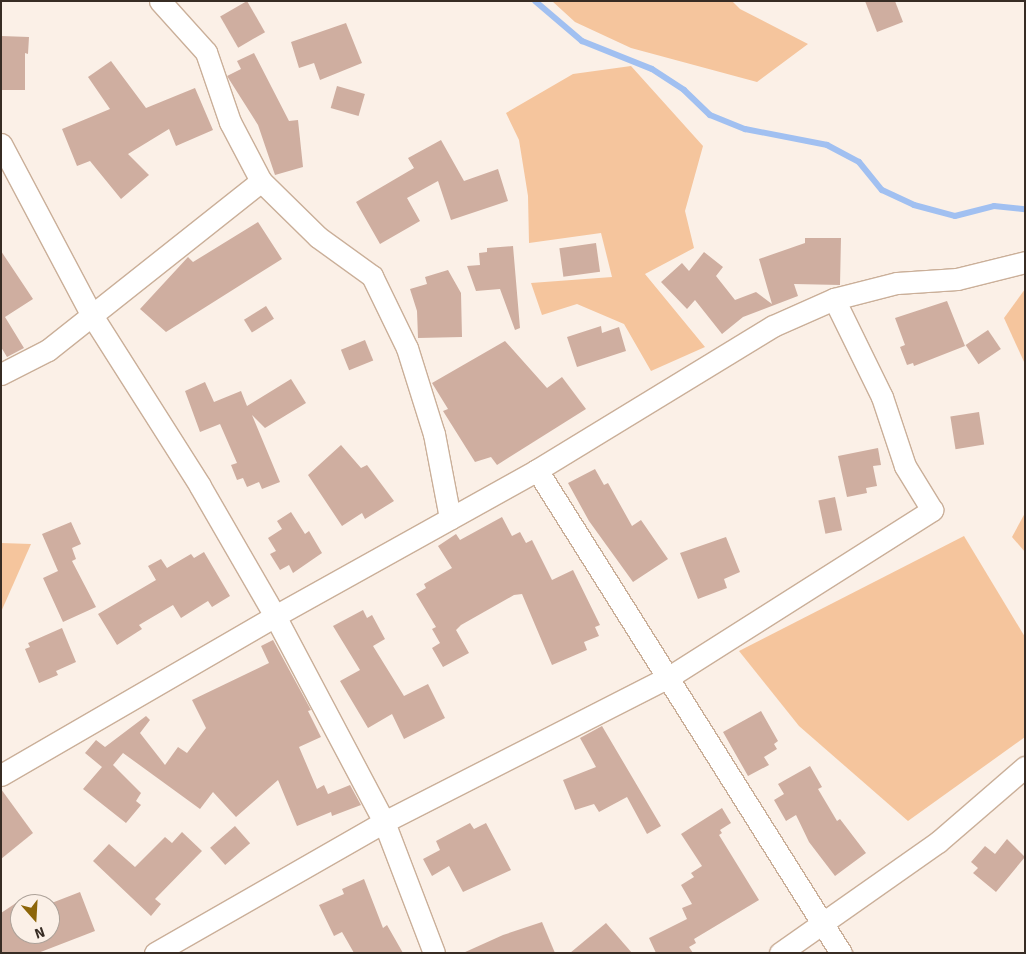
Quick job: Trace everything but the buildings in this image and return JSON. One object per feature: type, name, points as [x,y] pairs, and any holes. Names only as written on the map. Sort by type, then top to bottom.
[{"type":"street","points":[[160,1],[206,52],[230,122],[261,181],[318,237],[372,276],[407,348],[434,434],[450,518]]},
{"type":"street","points":[[1,144],[91,314],[200,486],[275,616],[384,822],[434,953]]},
{"type":"street","points":[[1,374],[48,350],[261,181]]},
{"type":"street","points":[[1,775],[275,616],[537,470],[774,326],[834,299],[897,283],[957,279],[1025,262]]},
{"type":"street","points":[[155,953],[384,822],[669,677],[932,510],[905,466],[882,397],[834,299]]},
{"type":"street","points":[[537,470],[825,923],[841,953]]},
{"type":"street","points":[[780,953],[938,842],[1025,766]]},
{"type":"shaded area","points":[[552,1],[732,1],[740,9],[808,44],[757,82],[631,48],[575,22]]},
{"type":"shaded area","points":[[631,66],[703,146],[685,211],[694,248],[645,274],[705,347],[651,371],[624,324],[577,304],[542,315],[531,283],[612,277],[601,233],[529,243],[528,196],[519,140],[506,113],[573,74]]},
{"type":"shaded area","points":[[1025,289],[1025,364],[1004,318]]},
{"type":"shaded area","points":[[1025,513],[1025,552],[1012,537]]},
{"type":"shaded area","points":[[964,536],[1025,637],[1025,737],[908,821],[799,726],[739,651]]},
{"type":"shaded area","points":[[1,543],[31,544],[1,612]]},
{"type":"waterway","points":[[535,1],[582,41],[652,69],[684,90],[710,115],[745,129],[827,145],[859,162],[882,190],[914,205],[955,216],[994,206],[1025,209]]}]
